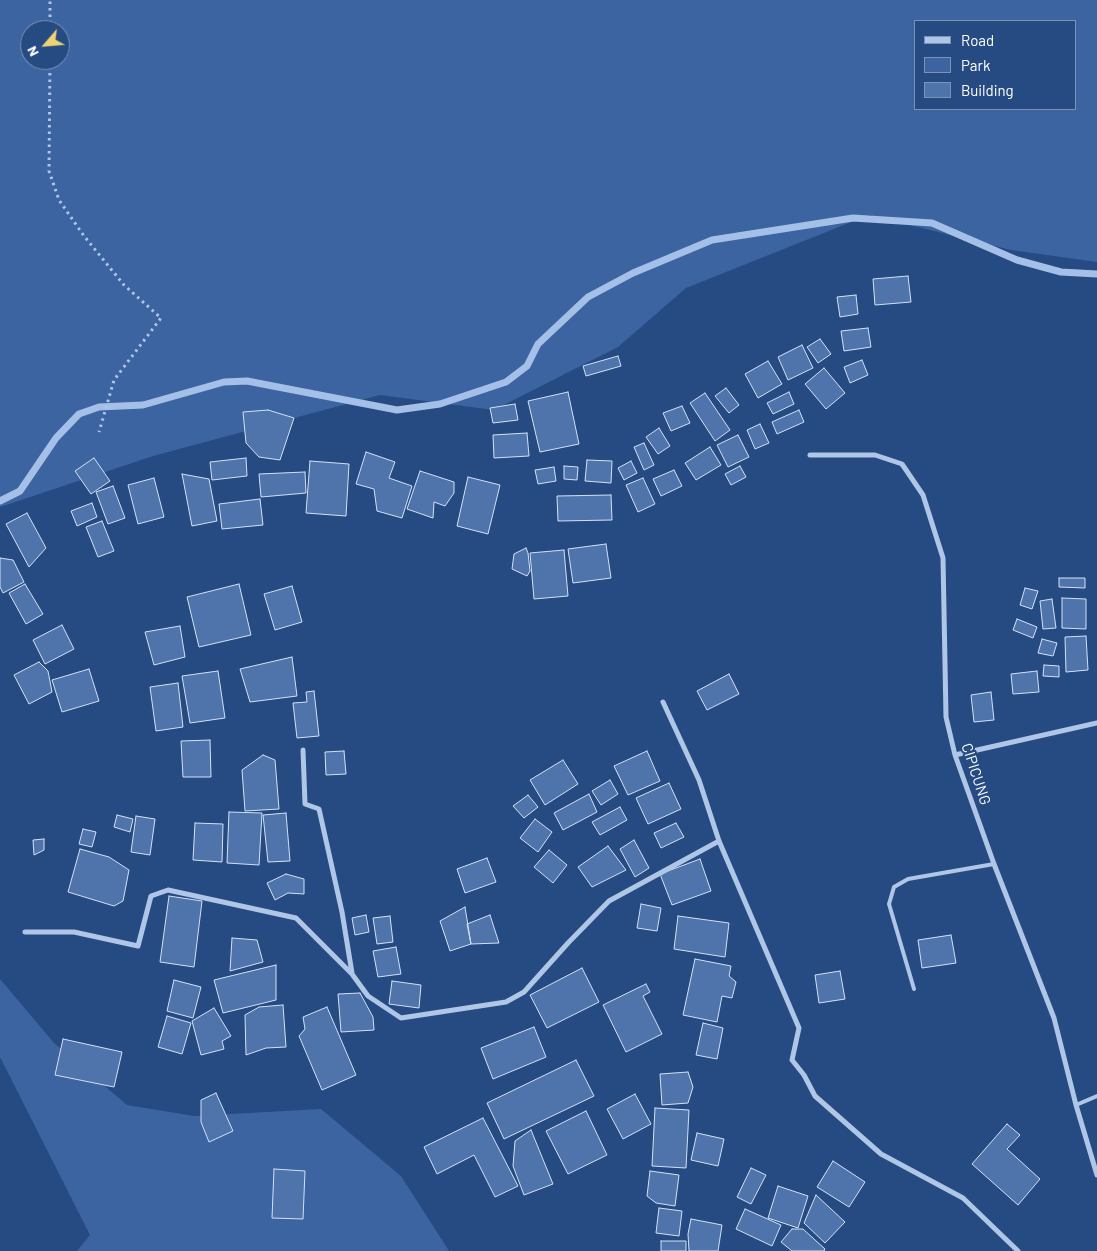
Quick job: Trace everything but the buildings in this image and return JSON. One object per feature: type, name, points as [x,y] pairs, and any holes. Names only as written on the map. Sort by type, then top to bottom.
[{"type":"street","name":"CIPICUNG","points":[[810,455],[874,456],[902,464],[922,495],[943,558],[946,717],[956,755],[994,864],[1054,1018],[1076,1105],[1097,1175]]},
{"type":"street","points":[[663,702],[700,780],[719,841],[799,1028],[792,1060],[804,1075],[815,1096],[881,1154],[963,1198],[1018,1251]]},
{"type":"street","points":[[956,755],[1097,723]]},
{"type":"street","points":[[303,750],[305,804],[319,809],[342,912],[352,974]]},
{"type":"street","points":[[25,932],[74,932],[138,946],[151,896],[168,890],[296,918],[352,974],[368,996],[400,1018],[506,1002],[524,992],[609,901],[719,841]]},
{"type":"lane","points":[[914,989],[889,904],[894,887],[908,879],[994,864]]},
{"type":"lane","points":[[1076,1105],[1097,1096]]},
{"type":"path","points":[[50,0],[50,20]]},
{"type":"path","points":[[50,70],[49,171],[59,200],[84,236],[124,285],[161,318],[114,380],[99,432]]},
{"type":"green space","points":[[0,0],[1097,0],[1097,262],[1011,250],[869,215],[686,288],[618,347],[494,410],[380,395],[153,456],[0,507]]},
{"type":"green space","points":[[0,979],[54,1043],[127,1105],[194,1116],[321,1109],[401,1176],[449,1251],[77,1251],[90,1235],[0,1057]]},
{"type":"waterway","points":[[0,501],[20,491],[56,438],[79,414],[99,407],[143,405],[224,382],[247,381],[397,410],[440,404],[506,382],[527,366],[538,344],[588,297],[633,273],[712,240],[853,218],[932,223],[1017,260],[1061,272],[1097,274]]}]
